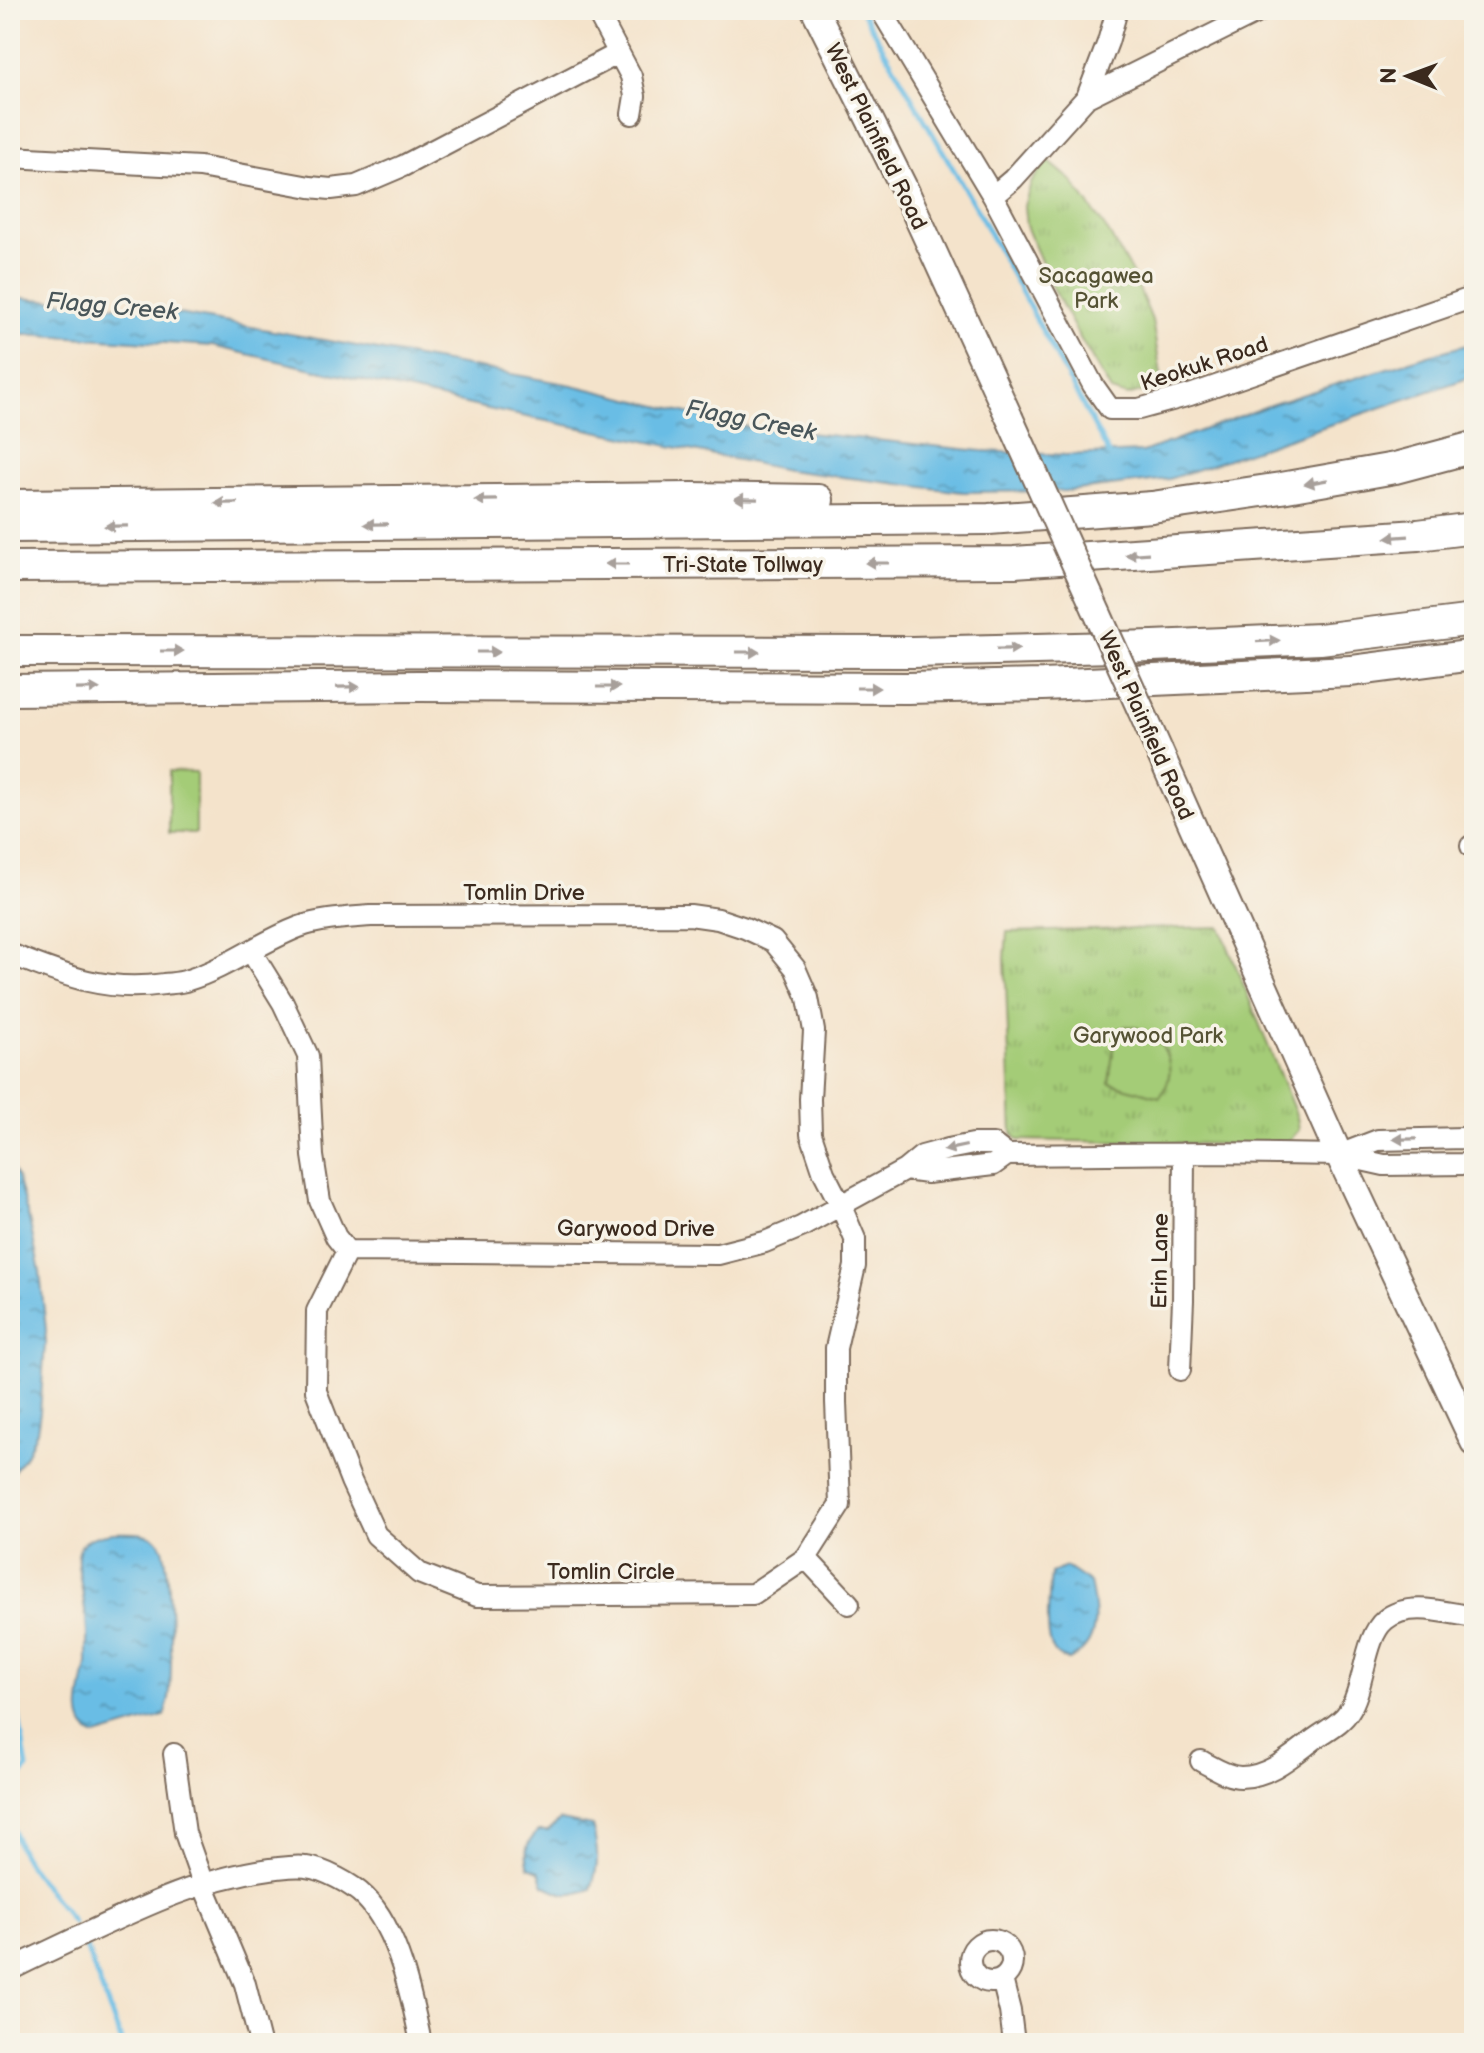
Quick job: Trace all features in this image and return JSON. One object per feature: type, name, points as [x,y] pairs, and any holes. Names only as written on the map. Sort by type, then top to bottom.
[{"type":"highway","points":[[10,527],[989,519],[1152,507],[1209,499],[1395,468],[1474,447]]},
{"type":"highway","points":[[10,505],[692,498],[942,502],[989,519]]},
{"type":"highway","name":"Tri-State Tollway","points":[[10,567],[1014,562],[1402,536],[1474,528]]},
{"type":"highway","points":[[10,651],[912,652],[1320,639],[1474,620]]},
{"type":"highway","points":[[10,690],[419,686],[907,688],[1351,671],[1474,655]]},
{"type":"main road","name":"West Plainfield Road","points":[[815,10],[905,190],[1339,1155],[1474,1442]]},
{"type":"street","points":[[596,10],[631,76],[635,96],[632,114]]},
{"type":"street","name":"Keokuk Road","points":[[881,10],[993,196],[1093,385],[1110,409],[1139,409],[1190,395],[1474,297]]},
{"type":"street","points":[[993,196],[1013,179],[1087,97],[1117,10]]},
{"type":"street","points":[[1087,97],[1262,10]]},
{"type":"street","points":[[10,157],[200,167],[310,187],[331,189],[356,186],[403,166],[619,53]]},
{"type":"street","name":"Tomlin Drive","points":[[10,954],[68,977],[106,986],[151,986],[187,981],[224,966],[300,927],[339,919],[371,916],[690,915],[718,919],[773,941],[795,968],[808,998],[814,1031],[811,1134],[824,1173],[840,1204]]},
{"type":"street","points":[[251,951],[283,1003],[308,1056],[315,1171],[320,1201],[342,1244]]},
{"type":"street","points":[[1339,1155],[1378,1140],[1464,1138],[1474,1143]]},
{"type":"street","name":"Erin Lane","points":[[1180,1370],[1184,1153]]},
{"type":"street","name":"Garywood Drive","points":[[342,1244],[718,1254],[765,1242],[801,1227],[905,1170],[927,1173],[993,1165],[1007,1155],[1339,1155]]},
{"type":"street","points":[[1339,1155],[1384,1165],[1466,1164],[1474,1159]]},
{"type":"street","name":"Tomlin Circle","points":[[342,1244],[317,1311],[316,1391],[376,1535],[419,1573],[477,1596],[753,1594],[806,1558],[840,1505],[836,1348],[855,1266],[855,1239],[840,1204]]},
{"type":"street","points":[[806,1558],[849,1604]]},
{"type":"street","points":[[1201,1761],[1239,1777],[1278,1765],[1340,1722],[1350,1711],[1362,1681],[1373,1636],[1383,1621],[1400,1611],[1426,1610],[1474,1617]]},
{"type":"street","points":[[174,1754],[185,1833],[245,1984],[260,2043]]},
{"type":"street","points":[[10,1970],[126,1914],[203,1884],[261,1871],[307,1867],[336,1877],[365,1897],[387,1928],[411,1993],[421,2043]]},
{"type":"street","points":[[1002,1979],[1014,2043]]},
{"type":"green space","name":"Sacagawea Park","points":[[1047,160],[1071,180],[1109,233],[1134,277],[1152,320],[1163,386],[1127,396],[1111,391],[1049,280],[1026,226],[1024,206],[1031,183]]},
{"type":"green space","points":[[169,771],[196,772],[196,833],[169,833]]},
{"type":"green space","name":"Garywood Park","points":[[1220,927],[1297,1117],[1299,1130],[1288,1142],[1274,1145],[1018,1140],[1012,1133],[1005,959],[1007,932]]},
{"type":"green space","points":[[1127,1026],[1150,1035],[1165,1052],[1169,1074],[1160,1097],[1109,1083],[1116,1030]]},
{"type":"water","points":[[10,297],[157,310],[572,385],[741,426],[981,451],[1066,455],[1143,452],[1273,404],[1474,343],[1474,376],[1169,479],[1068,491],[963,492],[787,470],[488,409],[212,346],[10,333]]},
{"type":"water","points":[[10,1164],[17,1177],[30,1224],[40,1272],[46,1330],[37,1431],[26,1455],[10,1473]]},
{"type":"water","points":[[113,1533],[150,1536],[160,1543],[164,1553],[171,1643],[169,1700],[164,1716],[96,1736],[87,1731],[80,1714],[87,1638],[78,1558],[79,1550],[89,1539]]},
{"type":"water","points":[[1066,1567],[1090,1583],[1095,1617],[1086,1646],[1069,1660],[1058,1656],[1052,1648],[1048,1628],[1051,1573]]},
{"type":"water","points":[[560,1820],[592,1826],[597,1858],[591,1889],[562,1893],[544,1885],[539,1871],[529,1867],[526,1852],[531,1840],[538,1831],[548,1831]]},
{"type":"waterway","points":[[861,10],[977,210],[1112,459]]},
{"type":"waterway","points":[[10,1662],[27,1768],[13,1792],[13,1831],[28,1864],[73,1922]]},
{"type":"waterway","points":[[86,1947],[122,2043]]},
{"type":"water label","name":"Flagg Creek","points":[[112,306]]},
{"type":"water label","name":"Flagg Creek","points":[[751,420]]}]
